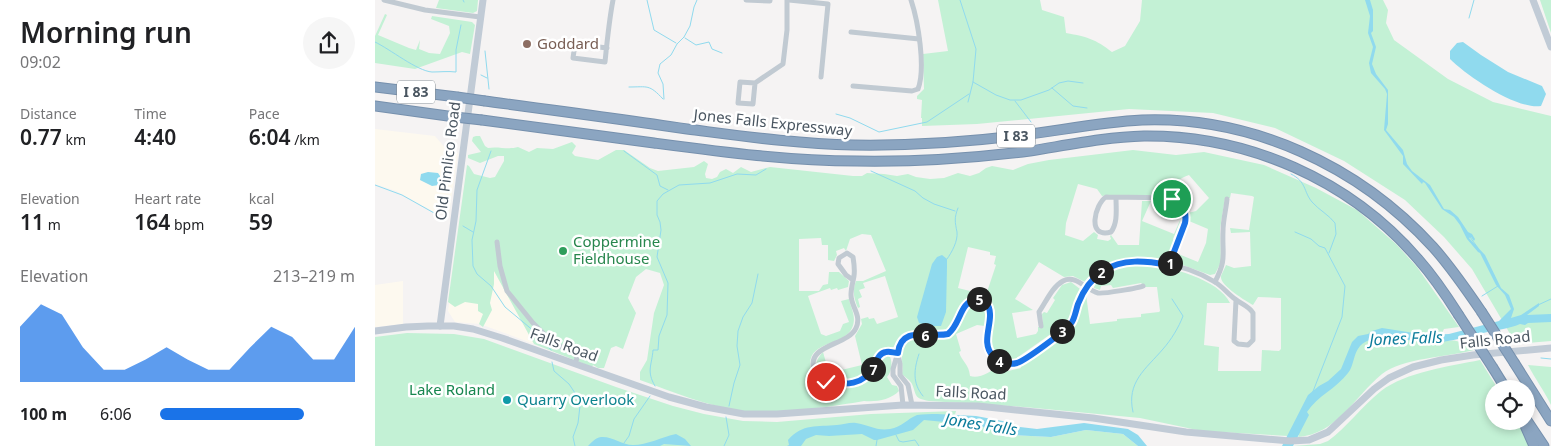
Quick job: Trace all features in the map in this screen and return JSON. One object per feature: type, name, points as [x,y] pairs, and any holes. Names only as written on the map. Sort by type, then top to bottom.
[{"type":"highway","name":"Jones Falls Expressway","points":[[375,86],[747,137],[826,144],[891,145],[963,142],[1143,120],[1202,123],[1256,134],[1299,150],[1335,168],[1369,190],[1401,215],[1433,247],[1459,278],[1549,416]]},
{"type":"highway","name":"Jones Falls Expressway","points":[[375,106],[743,155],[825,161],[880,162],[941,159],[1143,136],[1169,137],[1225,144],[1293,166],[1327,184],[1358,204],[1389,228],[1418,259],[1458,314],[1500,380]]},
{"type":"highway","points":[[1527,430],[1534,446]]},
{"type":"highway","points":[[1533,430],[1544,446]]},
{"type":"main road","name":"Old Pimlico Road","points":[[440,326],[483,0]]},
{"type":"main road","points":[[1533,0],[1551,47]]},
{"type":"main road","name":"Falls Road","points":[[375,331],[406,327],[440,326],[462,327],[489,333],[693,404],[744,414],[777,414],[903,405],[977,406],[1093,418],[1186,432],[1297,441],[1315,438],[1328,432],[1374,389],[1389,378],[1413,366],[1460,357],[1551,348]]},
{"type":"street","points":[[384,0],[425,10],[480,17]]},
{"type":"street","points":[[607,48],[575,44],[573,58],[605,62],[607,48],[613,0]]},
{"type":"street","points":[[746,0],[770,0]]},
{"type":"street","points":[[755,83],[753,104],[738,103],[740,82],[755,83],[783,64],[788,0],[828,4],[821,77]]},
{"type":"street","points":[[853,86],[912,91],[918,89],[921,75],[919,39],[911,0]]},
{"type":"street","points":[[851,32],[919,39]]},
{"type":"street","points":[[1116,198],[1115,225],[1111,232],[1101,233],[1097,231],[1094,224],[1101,201],[1106,197],[1172,199],[1182,207],[1186,217],[1185,223],[1169,265]]},
{"type":"street","points":[[1215,282],[1223,267],[1223,232],[1227,199]]},
{"type":"street","points":[[497,242],[500,266],[507,291],[533,323],[555,345],[575,351],[577,358],[575,364]]},
{"type":"street","points":[[853,280],[838,264],[839,258],[847,254],[853,257],[855,269],[851,295],[858,314],[856,330],[846,339],[819,351],[815,356],[815,372],[826,382],[851,384],[857,382],[873,369],[880,354],[886,352],[898,353]]},
{"type":"street","points":[[903,405],[901,386],[893,375],[901,342],[909,336],[948,334],[954,327],[965,304],[973,299],[980,299],[986,302],[990,308],[987,342],[990,352],[1000,361],[1009,364],[1017,362],[1071,324],[1087,287],[1095,277],[1119,264],[1145,261],[1169,265],[1190,271],[1215,282],[1253,313],[1253,340],[1248,345],[1238,344],[1234,341],[1236,300]]},
{"type":"street","points":[[1041,326],[1039,312],[1061,282],[1073,279],[1101,293],[1143,286]]},
{"type":"street","points":[[898,353],[900,374],[908,385],[912,405]]},
{"type":"shaded area","points":[[375,129],[435,136],[447,150],[458,153],[449,214],[436,213],[396,191],[375,184]]},
{"type":"shaded area","points":[[455,262],[492,267],[534,344],[480,324],[455,322],[448,311]]},
{"type":"shaded area","points":[[403,281],[403,324],[375,327],[375,285]]},
{"type":"green space","points":[[439,0],[478,0],[477,11],[473,13],[436,8]]},
{"type":"green space","points":[[938,0],[1040,0],[1042,10],[1064,17],[1066,33],[1091,39],[1112,52],[1125,46],[1140,21],[1142,0],[1383,0],[1388,10],[1386,23],[1394,40],[1448,79],[1493,102],[1551,116],[1551,341],[1516,344],[1472,269],[1444,237],[1405,200],[1344,161],[1275,128],[1213,113],[1129,109],[977,124],[922,126],[922,100],[917,99],[917,96],[924,89],[923,54],[948,51]]},
{"type":"green space","points":[[1540,0],[1551,0],[1551,33]]},
{"type":"green space","points":[[385,14],[387,15],[378,35],[416,50],[420,40],[419,49],[429,53],[440,54],[450,33],[449,26],[431,19],[432,16],[472,22],[475,25],[470,54],[462,52],[415,69],[375,63],[375,36]]},
{"type":"green space","points":[[480,136],[488,148],[518,147],[529,152],[537,148],[553,149],[572,142],[576,146],[572,153],[575,156],[598,160],[616,150],[624,150],[650,168],[658,171],[694,167],[704,161],[708,164],[705,174],[706,178],[712,179],[726,169],[733,173],[741,167],[751,172],[770,167],[853,176],[862,176],[867,173],[897,176],[908,174],[930,179],[944,178],[958,173],[970,176],[992,166],[1013,170],[1028,164],[1049,160],[1133,150],[1176,155],[1204,152],[1264,165],[1316,188],[1357,210],[1396,244],[1417,267],[1459,327],[1444,329],[1442,333],[1447,341],[1469,344],[1474,350],[1401,364],[1382,374],[1334,422],[1312,434],[1298,437],[1299,435],[1290,433],[1288,436],[1202,431],[1140,418],[1024,407],[929,401],[916,396],[911,383],[902,374],[902,350],[910,339],[947,338],[952,336],[971,304],[979,304],[986,311],[985,326],[977,325],[956,334],[961,351],[959,352],[970,376],[977,377],[985,374],[998,365],[1008,368],[1008,371],[1021,368],[1020,365],[1064,335],[1074,325],[1086,294],[1090,324],[1141,317],[1141,314],[1159,312],[1157,287],[1145,287],[1141,283],[1113,288],[1111,285],[1101,286],[1100,290],[1094,288],[1095,282],[1111,271],[1140,265],[1185,273],[1213,286],[1223,294],[1230,303],[1207,303],[1204,345],[1219,347],[1218,371],[1261,371],[1262,350],[1279,351],[1281,349],[1281,298],[1258,297],[1253,305],[1228,288],[1221,276],[1226,265],[1234,268],[1251,266],[1250,232],[1231,233],[1230,228],[1249,230],[1254,197],[1231,193],[1230,198],[1225,198],[1220,229],[1221,262],[1215,274],[1210,275],[1177,263],[1174,260],[1176,253],[1198,262],[1206,243],[1208,229],[1189,221],[1188,213],[1196,211],[1209,198],[1189,175],[1176,182],[1170,196],[1102,196],[1097,189],[1078,184],[1066,223],[1065,235],[1083,241],[1094,232],[1098,235],[1097,239],[1108,241],[1111,239],[1111,235],[1118,245],[1139,245],[1142,201],[1151,201],[1142,221],[1174,234],[1181,218],[1179,208],[1183,216],[1181,225],[1179,225],[1173,239],[1175,241],[1170,255],[1166,259],[1128,258],[1111,262],[1097,270],[1085,282],[1073,276],[1064,277],[1039,262],[1015,299],[1033,310],[1012,313],[1017,338],[1036,334],[1038,327],[1043,327],[1042,314],[1044,312],[1047,313],[1055,300],[1053,298],[1062,285],[1071,282],[1080,289],[1070,317],[1065,324],[1014,360],[999,356],[991,344],[995,311],[986,295],[996,265],[994,264],[996,256],[990,255],[990,252],[968,247],[958,288],[978,293],[964,300],[949,328],[938,331],[915,331],[904,334],[891,350],[885,350],[880,353],[859,377],[853,380],[838,381],[823,376],[816,366],[823,352],[829,373],[862,365],[855,336],[862,324],[861,319],[874,318],[877,324],[898,317],[885,276],[863,283],[865,288],[859,290],[862,297],[858,299],[860,307],[858,308],[855,301],[856,281],[863,281],[886,271],[871,235],[862,234],[850,239],[846,251],[844,248],[836,251],[837,255],[834,261],[828,260],[828,245],[822,245],[821,238],[799,239],[799,291],[819,291],[823,285],[828,284],[829,272],[839,272],[849,281],[848,287],[838,290],[837,288],[831,290],[830,288],[808,296],[821,334],[826,336],[840,331],[843,324],[849,322],[841,301],[849,299],[854,317],[852,328],[848,334],[813,353],[810,360],[813,375],[817,380],[825,384],[851,387],[866,381],[885,355],[889,355],[891,366],[887,377],[892,385],[897,386],[899,391],[892,396],[878,401],[864,401],[803,410],[756,412],[729,409],[690,398],[640,380],[640,372],[647,360],[654,313],[664,285],[660,273],[646,269],[636,277],[628,298],[636,313],[623,349],[616,346],[611,348],[604,368],[598,368],[593,365],[592,367],[534,344],[494,271],[494,284],[490,303],[492,310],[483,327],[479,324],[483,314],[478,311],[478,304],[465,302],[455,307],[448,302],[467,165],[474,174],[490,178],[495,177],[504,161],[504,156],[498,156],[480,163],[468,158],[468,155],[481,152],[472,141],[473,137]]},
{"type":"green space","name":"Lake Roland","points":[[407,333],[454,334],[484,339],[673,406],[743,421],[777,422],[871,414],[956,411],[953,422],[975,425],[1010,435],[1051,437],[1086,430],[1123,434],[1138,446],[375,446],[375,337]]},
{"type":"green space","points":[[1480,360],[1492,380],[1485,380],[1485,430],[1522,430],[1530,446],[1293,446],[1320,444],[1328,441],[1367,403],[1391,384],[1415,374]]},
{"type":"green space","points":[[1528,365],[1551,367],[1551,405],[1545,394]]},
{"type":"water","name":"Jones Falls","points":[[1365,0],[1370,0],[1373,10],[1373,31],[1371,33],[1376,47],[1372,64],[1376,74],[1388,90],[1388,124],[1386,130],[1403,150],[1407,164],[1412,171],[1430,185],[1444,209],[1450,210],[1458,217],[1468,232],[1472,234],[1475,239],[1474,241],[1471,237],[1469,238],[1485,255],[1501,288],[1509,295],[1514,309],[1511,318],[1521,315],[1539,303],[1539,306],[1527,315],[1551,314],[1551,322],[1520,324],[1433,343],[1388,338],[1377,338],[1368,341],[1358,349],[1348,373],[1343,379],[1311,406],[1307,412],[1309,415],[1293,446],[1282,446],[1308,395],[1341,369],[1352,342],[1358,336],[1382,328],[1427,335],[1449,334],[1499,321],[1511,309],[1505,295],[1496,285],[1480,253],[1467,239],[1454,217],[1442,209],[1425,183],[1423,182],[1422,184],[1403,164],[1403,156],[1384,130],[1387,94],[1371,73],[1369,63],[1373,47],[1368,33],[1370,16]]},
{"type":"water","points":[[1463,42],[1508,72],[1542,86],[1546,94],[1541,106],[1519,103],[1506,97],[1480,82],[1458,66],[1450,59],[1450,51],[1457,43]]},
{"type":"water","points":[[428,172],[438,173],[440,176],[439,185],[432,186],[420,180],[421,174]]},
{"type":"water","points":[[942,255],[947,259],[946,312],[941,326],[930,326],[919,323],[917,317],[932,264],[937,257]]},
{"type":"water","name":"Jones Falls","points":[[917,415],[976,416],[1008,422],[1020,427],[1037,429],[1084,423],[1128,429],[1138,435],[1147,446],[1138,446],[1123,434],[1086,430],[1051,437],[1010,435],[975,425],[924,420],[913,430],[877,440],[862,434],[816,435],[806,439],[801,446],[787,446],[789,445],[788,440],[805,428],[854,423],[877,429],[890,429],[898,427]]},
{"type":"water","points":[[676,434],[685,439],[691,446],[664,444],[660,446],[588,446],[595,439],[601,437],[633,445],[644,444]]},
{"type":"waterway","points":[[647,0],[654,30],[676,43]]},
{"type":"waterway","points":[[664,99],[663,84],[658,73],[660,64],[671,55],[677,44],[684,37],[690,26],[697,0]]},
{"type":"waterway","points":[[960,0],[976,49],[973,82],[968,102]]},
{"type":"waterway","points":[[1469,18],[1474,0]]},
{"type":"waterway","points":[[375,42],[426,71],[456,72],[456,50],[461,25]]},
{"type":"waterway","points":[[685,38],[696,45],[709,42],[712,49],[722,53]]},
{"type":"waterway","points":[[485,51],[489,89]]},
{"type":"waterway","points":[[481,75],[487,78]]},
{"type":"waterway","points":[[973,82],[996,95],[1010,100],[1021,100],[1049,90],[1059,83],[1068,81],[1083,83]]},
{"type":"waterway","points":[[629,87],[648,87],[663,99]]},
{"type":"waterway","points":[[1052,88],[1073,106],[1087,108]]},
{"type":"waterway","points":[[836,114],[850,118],[879,132],[927,122],[969,94]]},
{"type":"waterway","points":[[1015,101],[1031,122]]},
{"type":"waterway","points":[[491,151],[477,190],[476,221],[472,240],[473,266],[477,274],[491,286],[505,307],[535,332],[551,350]]},
{"type":"waterway","points":[[624,151],[657,175],[660,186],[668,190]]},
{"type":"waterway","points":[[655,386],[652,381],[650,368],[653,350],[658,350],[659,336],[667,315],[668,283],[657,257],[661,230],[657,215],[657,201],[663,194],[679,185],[710,183],[737,174],[756,175],[766,169]]},
{"type":"waterway","points":[[871,171],[915,191],[934,204],[955,211]]},
{"type":"waterway","points":[[1291,174],[1300,180],[1312,202],[1335,223],[1336,234],[1329,253]]},
{"type":"waterway","points":[[375,185],[402,195],[443,218]]},
{"type":"waterway","points":[[947,259],[957,239],[955,220],[958,208]]},
{"type":"waterway","points":[[463,226],[473,232]]},
{"type":"waterway","points":[[1295,232],[1325,248],[1345,286],[1342,317],[1312,394]]},
{"type":"waterway","points":[[1470,237],[1478,248]]},
{"type":"waterway","points":[[729,406],[740,365],[737,346],[738,331],[743,317],[752,303],[758,274]]},
{"type":"waterway","points":[[1482,296],[1498,286]]},
{"type":"waterway","points":[[1133,412],[1132,392],[1135,384],[1144,370],[1169,342],[1183,316],[1172,299]]},
{"type":"waterway","points":[[1538,305],[1551,299]]},
{"type":"waterway","points":[[919,354],[915,376],[917,386],[923,396]]},
{"type":"waterway","points":[[1541,358],[1551,359]]},
{"type":"waterway","points":[[552,362],[554,371],[569,384],[579,399],[578,423],[573,437],[575,446]]},
{"type":"waterway","points":[[624,443],[629,436],[634,419],[650,396]]},
{"type":"waterway","points":[[724,446],[729,435],[726,417]]},
{"type":"waterway","points":[[896,435],[899,441],[915,440],[919,446]]},
{"type":"waterway","points":[[876,446],[877,440]]},
{"type":"place","name":"Goddard","points":[[527,44]]},
{"type":"place","name":"Coppermine Fieldhouse","points":[[563,251]]},
{"type":"place","name":"Quarry Overlook","points":[[507,400]]},
{"type":"route","points":[[826,382],[851,384],[857,382],[873,369],[880,354],[886,352],[898,353],[901,342],[909,336],[948,334],[952,331],[965,304],[976,299],[986,302],[990,308],[987,342],[990,352],[1000,361],[1009,364],[1021,361],[1071,324],[1083,293],[1095,277],[1104,271],[1119,264],[1135,261],[1169,265],[1186,217],[1182,207],[1172,199]]}]
